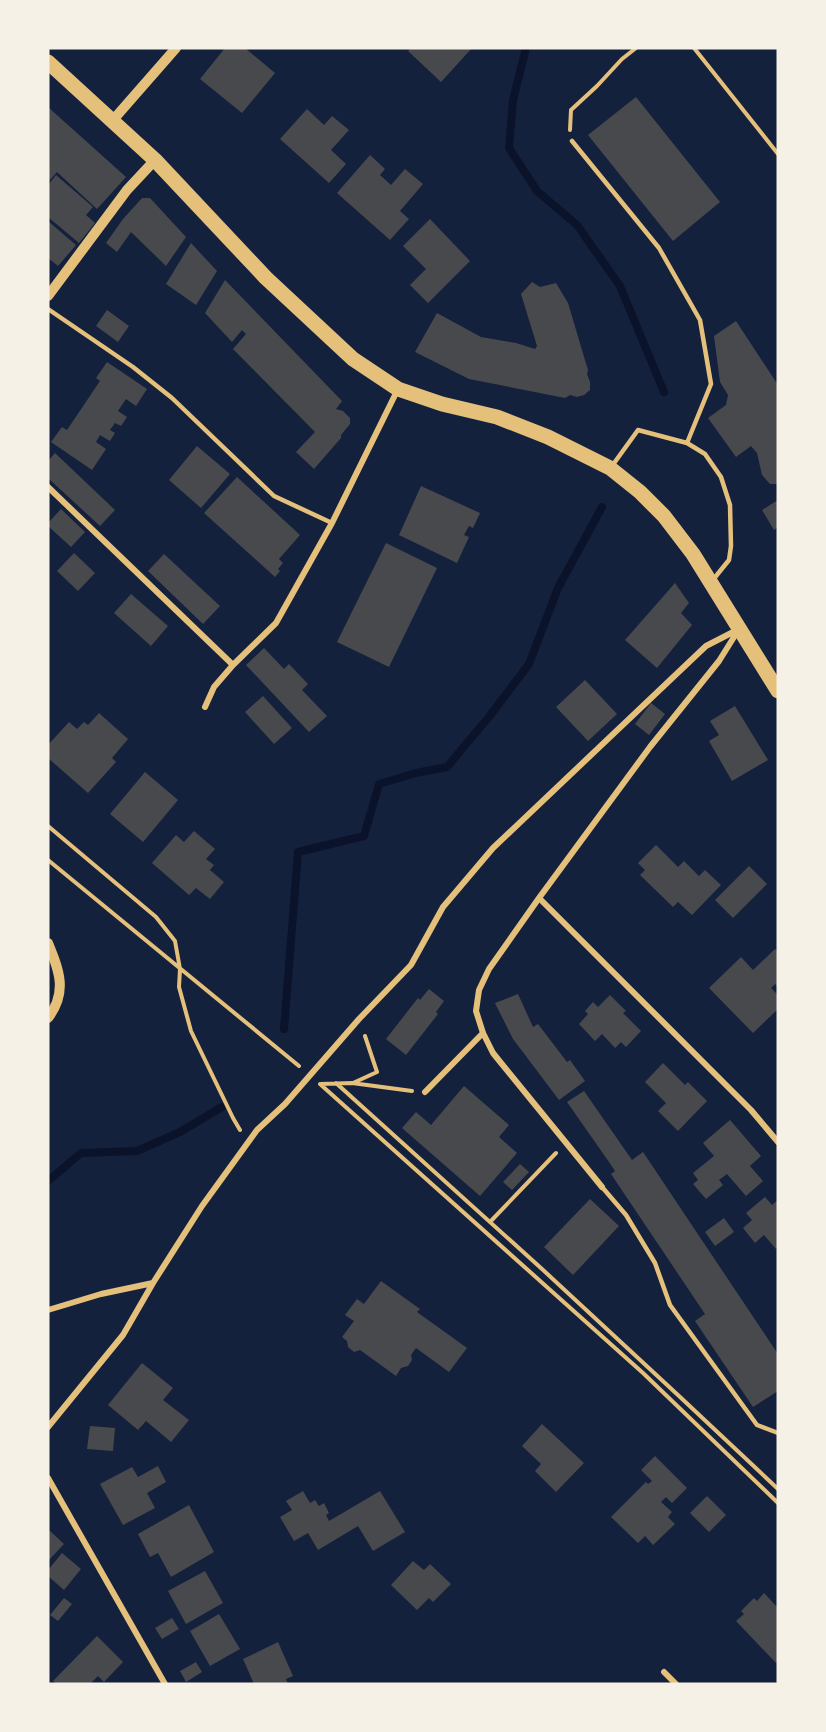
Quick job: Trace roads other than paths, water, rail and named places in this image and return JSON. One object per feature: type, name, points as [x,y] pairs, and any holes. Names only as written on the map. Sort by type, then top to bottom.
[{"type":"main road","points":[[48,62],[155,160],[266,278],[353,359],[398,389],[442,404],[507,421],[548,436],[610,468],[640,492],[664,516],[693,554],[778,691]]},
{"type":"street","points":[[113,120],[176,48]]},
{"type":"street","points":[[48,296],[127,190],[155,160]]},
{"type":"street","points":[[205,707],[214,687],[276,623],[332,523],[398,389]]},
{"type":"street","points":[[48,487],[233,665]]},
{"type":"street","points":[[602,1187],[493,1053],[476,1011],[479,990],[489,969],[539,898],[650,747],[719,661],[739,629]]},
{"type":"street","points":[[48,1427],[123,1335],[202,1206],[257,1130],[285,1104],[359,1019],[411,965],[443,907],[493,848],[706,646],[739,629]]},
{"type":"street","points":[[539,898],[751,1110],[778,1142]]},
{"type":"street","points":[[48,943],[58,970],[60,995],[48,1018]]},
{"type":"street","points":[[425,1092],[483,1033]]},
{"type":"street","points":[[48,1310],[101,1294],[153,1283]]},
{"type":"street","points":[[48,1478],[165,1684]]},
{"type":"street","points":[[664,1672],[676,1684]]},
{"type":"lane","points":[[572,141],[659,248],[700,320],[711,384],[687,443]]},
{"type":"lane","points":[[48,309],[172,398],[274,496],[332,523]]},
{"type":"lane","points":[[610,468],[638,430],[687,443],[705,454],[721,477],[730,505],[729,561],[712,582]]},
{"type":"lane","points":[[602,1187],[626,1215],[655,1263],[670,1305],[757,1425],[778,1433]]},
{"type":"waterway","points":[[526,48],[513,100],[509,148],[537,191],[577,225],[620,286],[664,392]]},
{"type":"waterway","points":[[284,1029],[298,852],[364,836],[379,784],[447,767],[529,664],[558,588],[602,507]]},
{"type":"waterway","points":[[48,1181],[81,1153],[137,1151],[180,1132],[222,1107]]}]
